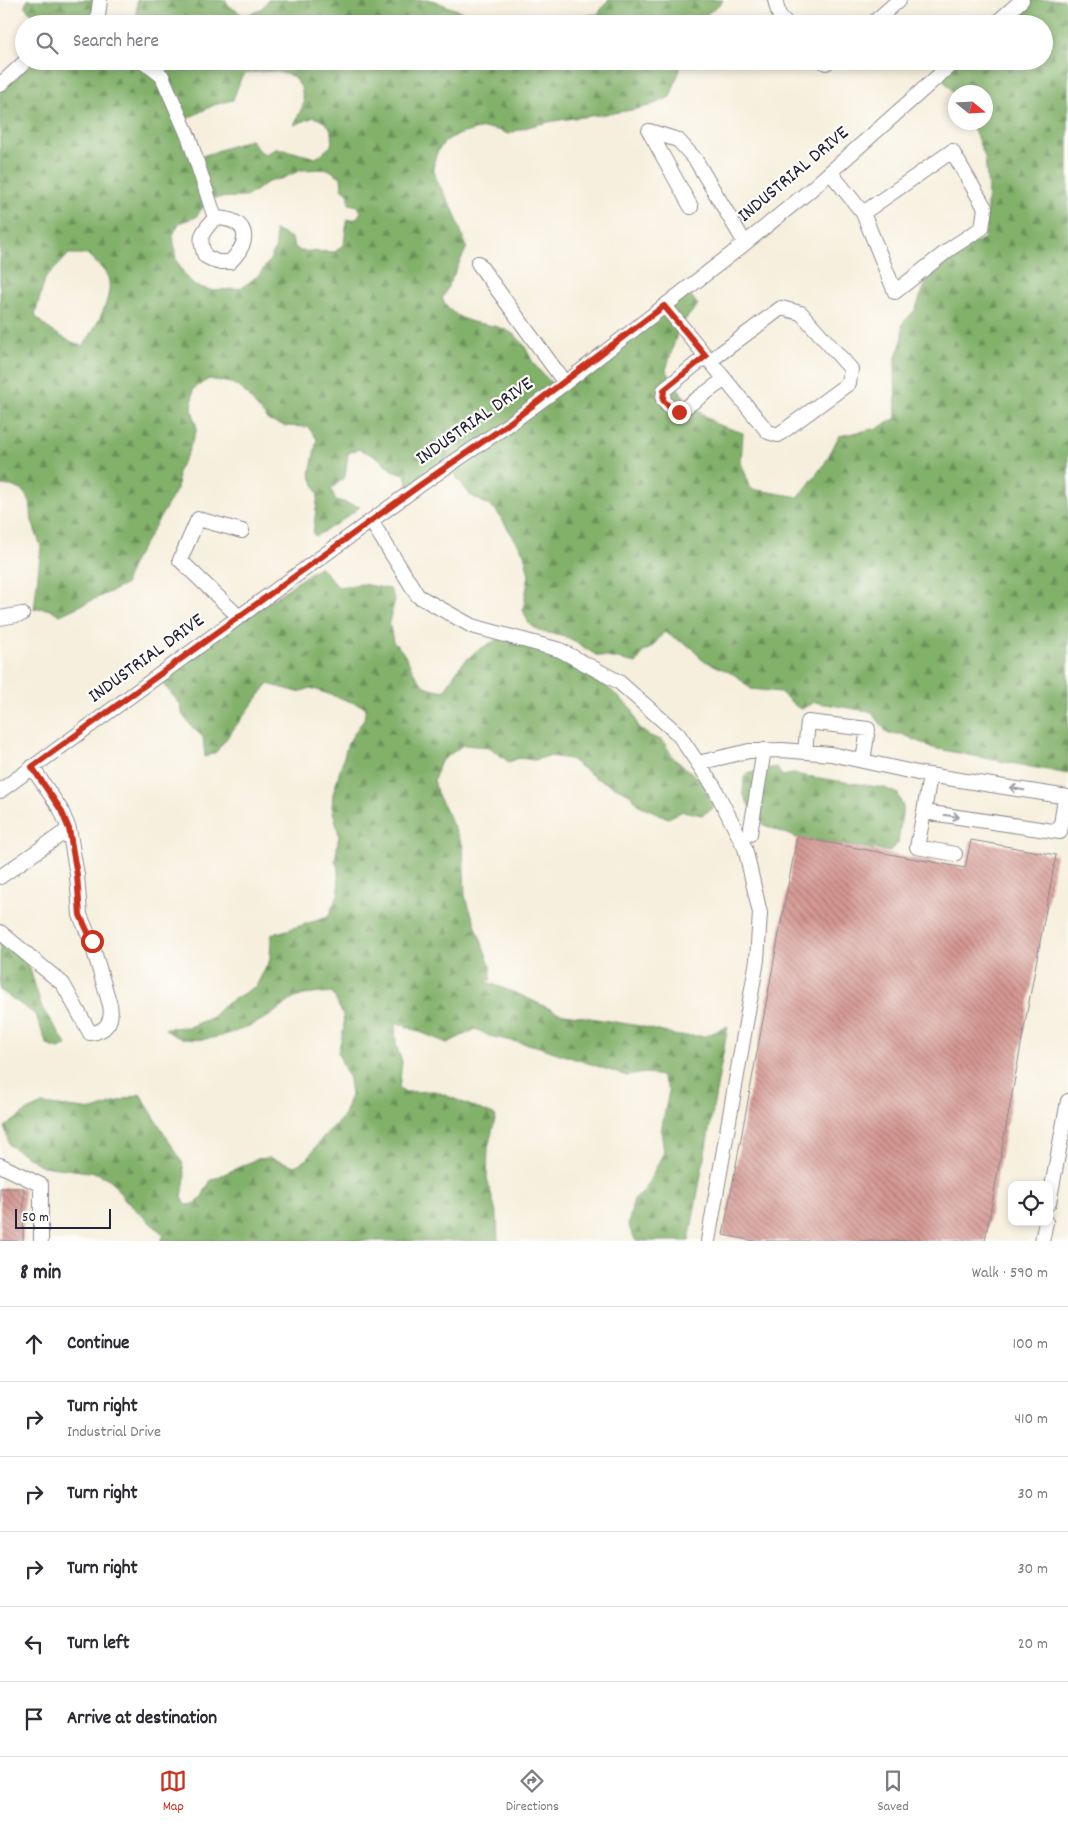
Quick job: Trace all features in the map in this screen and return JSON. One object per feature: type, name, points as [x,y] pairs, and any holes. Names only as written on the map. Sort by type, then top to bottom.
[{"type":"street","points":[[98,15],[100,0]]},
{"type":"street","points":[[775,0],[778,15]]},
{"type":"street","points":[[882,15],[899,0]]},
{"type":"street","points":[[1005,15],[1022,0]]},
{"type":"street","points":[[0,85],[16,70]]},
{"type":"street","points":[[154,70],[162,76],[189,138],[214,218]]},
{"type":"street","name":"INDUSTRIAL DRIVE","points":[[0,791],[423,483],[564,383],[745,243],[830,172],[945,70]]},
{"type":"street","points":[[691,207],[649,131],[678,140],[695,159],[745,243]]},
{"type":"street","points":[[830,172],[863,212],[895,292],[951,248],[982,228],[986,208],[952,151],[863,212]]},
{"type":"street","points":[[478,263],[564,383]]},
{"type":"street","points":[[664,306],[708,358],[768,432],[778,435],[849,383],[851,369],[801,313],[781,308],[708,358],[664,390],[663,400],[673,411],[679,412],[725,379]]},
{"type":"street","points":[[240,617],[180,560],[198,519],[242,532]]},
{"type":"street","points":[[371,521],[418,596],[472,626],[560,650],[619,682],[678,734],[714,787],[745,848],[760,913],[757,960],[708,1241]]},
{"type":"street","points":[[0,618],[22,614]]},
{"type":"street","points":[[805,752],[808,722],[868,729],[863,761]]},
{"type":"street","points":[[750,834],[764,750]]},
{"type":"street","points":[[698,763],[748,751],[782,750],[831,754],[930,775],[1067,797],[1060,832],[924,812]]},
{"type":"street","points":[[0,932],[63,984],[90,1033],[96,1033],[110,1022],[112,1016],[110,1005],[92,941],[80,915],[77,875],[69,829],[61,810],[32,767]]},
{"type":"street","points":[[930,775],[917,847],[955,854]]},
{"type":"street","points":[[0,877],[69,829]]},
{"type":"street","points":[[1053,1182],[1068,1101]]},
{"type":"street","points":[[0,1165],[42,1185],[41,1241]]},
{"type":"street","points":[[1042,1241],[1045,1226]]},
{"type":"green space","points":[[28,0],[102,0],[100,15],[36,15],[28,11],[25,5]]},
{"type":"green space","points":[[137,0],[226,0],[228,5],[243,15],[136,15]]},
{"type":"green space","points":[[268,0],[432,0],[468,15],[243,15],[258,11]]},
{"type":"green space","points":[[608,0],[723,0],[706,15],[590,15],[598,14]]},
{"type":"green space","points":[[1024,0],[1064,0],[1068,4],[1068,774],[933,748],[902,734],[888,734],[872,712],[814,702],[802,709],[780,692],[751,689],[735,675],[701,659],[694,649],[664,632],[652,647],[642,653],[637,663],[596,655],[569,638],[540,631],[529,624],[523,610],[529,575],[524,553],[495,509],[470,495],[450,468],[410,494],[405,474],[393,471],[377,457],[359,449],[348,453],[345,477],[331,489],[336,500],[360,507],[316,536],[313,534],[318,494],[310,474],[317,439],[308,427],[286,426],[269,421],[242,389],[231,383],[209,379],[193,389],[192,409],[197,429],[187,455],[178,470],[177,489],[131,566],[125,585],[60,615],[47,609],[40,608],[34,610],[41,547],[32,521],[30,501],[22,490],[0,485],[0,87],[18,70],[680,70],[670,97],[648,106],[557,120],[508,134],[489,128],[479,129],[448,139],[439,149],[435,158],[435,174],[454,212],[467,247],[442,299],[460,317],[499,327],[518,338],[534,364],[555,387],[687,290],[698,305],[679,327],[666,370],[689,404],[716,424],[743,433],[741,462],[751,489],[799,497],[825,463],[839,436],[878,428],[896,418],[895,360],[903,337],[902,324],[915,310],[934,263],[985,238],[988,189],[985,157],[974,130],[993,130],[993,85],[948,86],[941,77],[948,70],[1053,70],[1053,15],[1008,15]],"holes":[[[274,71],[293,76],[301,87],[304,103],[294,125],[314,117],[330,127],[332,135],[331,146],[316,158],[278,148],[265,154],[257,149],[251,139],[194,159],[182,121],[214,105],[233,100],[241,78],[246,73]],[[328,169],[341,177],[342,188],[349,194],[349,204],[358,206],[361,212],[356,219],[347,220],[344,244],[335,252],[300,251],[295,247],[291,238],[275,230],[276,246],[270,260],[259,275],[241,288],[214,291],[195,286],[186,277],[176,260],[173,235],[179,223],[196,217],[209,198],[246,197],[271,180],[281,179],[301,170]],[[69,254],[87,254],[106,274],[109,281],[109,290],[103,311],[83,346],[57,334],[44,325],[35,315],[45,279]]]},
{"type":"green space","points":[[320,566],[338,587],[362,584],[390,589],[395,600],[389,622],[393,642],[403,652],[419,680],[424,685],[444,691],[460,666],[475,652],[498,639],[540,645],[587,669],[632,709],[638,727],[648,735],[663,741],[674,759],[701,780],[714,801],[713,808],[702,815],[683,811],[668,818],[639,805],[630,794],[596,778],[570,759],[549,756],[534,760],[519,758],[509,762],[488,747],[463,745],[441,761],[434,780],[437,793],[463,846],[465,896],[491,968],[491,980],[486,980],[487,982],[559,1013],[640,1026],[678,1036],[706,1036],[728,1026],[689,1241],[636,1241],[628,1225],[634,1199],[643,1193],[664,1152],[661,1131],[669,1091],[661,1076],[645,1073],[627,1076],[536,1046],[489,1036],[476,1029],[447,1043],[395,1022],[396,1045],[402,1062],[399,1089],[406,1092],[435,1091],[496,1116],[488,1147],[487,1178],[497,1216],[498,1241],[161,1241],[164,1235],[126,1201],[111,1180],[97,1173],[42,1166],[9,1145],[5,1127],[27,1111],[42,1104],[93,1110],[140,1094],[182,1162],[185,1177],[182,1198],[187,1205],[194,1204],[200,1200],[211,1180],[257,1159],[270,1158],[295,1166],[307,1159],[323,1137],[343,1117],[351,1095],[349,1079],[338,1053],[344,1028],[343,1015],[332,992],[298,997],[258,1022],[216,1037],[188,1039],[175,1036],[165,1029],[189,1027],[212,1017],[224,1005],[256,986],[270,960],[271,935],[328,917],[339,892],[338,868],[335,861],[339,835],[332,807],[333,794],[348,743],[364,719],[366,707],[311,688],[298,692],[268,684],[216,752],[205,757],[203,737],[191,726],[182,714],[181,705],[159,679]]},
{"type":"green space","points":[[776,767],[782,776],[793,774],[885,788],[898,794],[903,807],[898,843],[890,852],[794,837],[762,824],[752,812],[743,793],[744,778],[746,774]]},
{"type":"green space","points":[[0,940],[18,947],[29,966],[42,1008],[67,1045],[59,1049],[47,1045],[36,1015],[0,990]]},
{"type":"building","points":[[797,837],[965,868],[971,840],[1056,855],[985,1241],[754,1241],[723,1235]]},
{"type":"building","points":[[0,1188],[24,1188],[23,1241],[0,1241]]},
{"type":"route","points":[[92,941],[80,915],[77,875],[69,829],[61,810],[32,767],[423,483],[504,427],[664,306],[706,356],[664,390],[663,400],[673,411],[679,412]]}]
